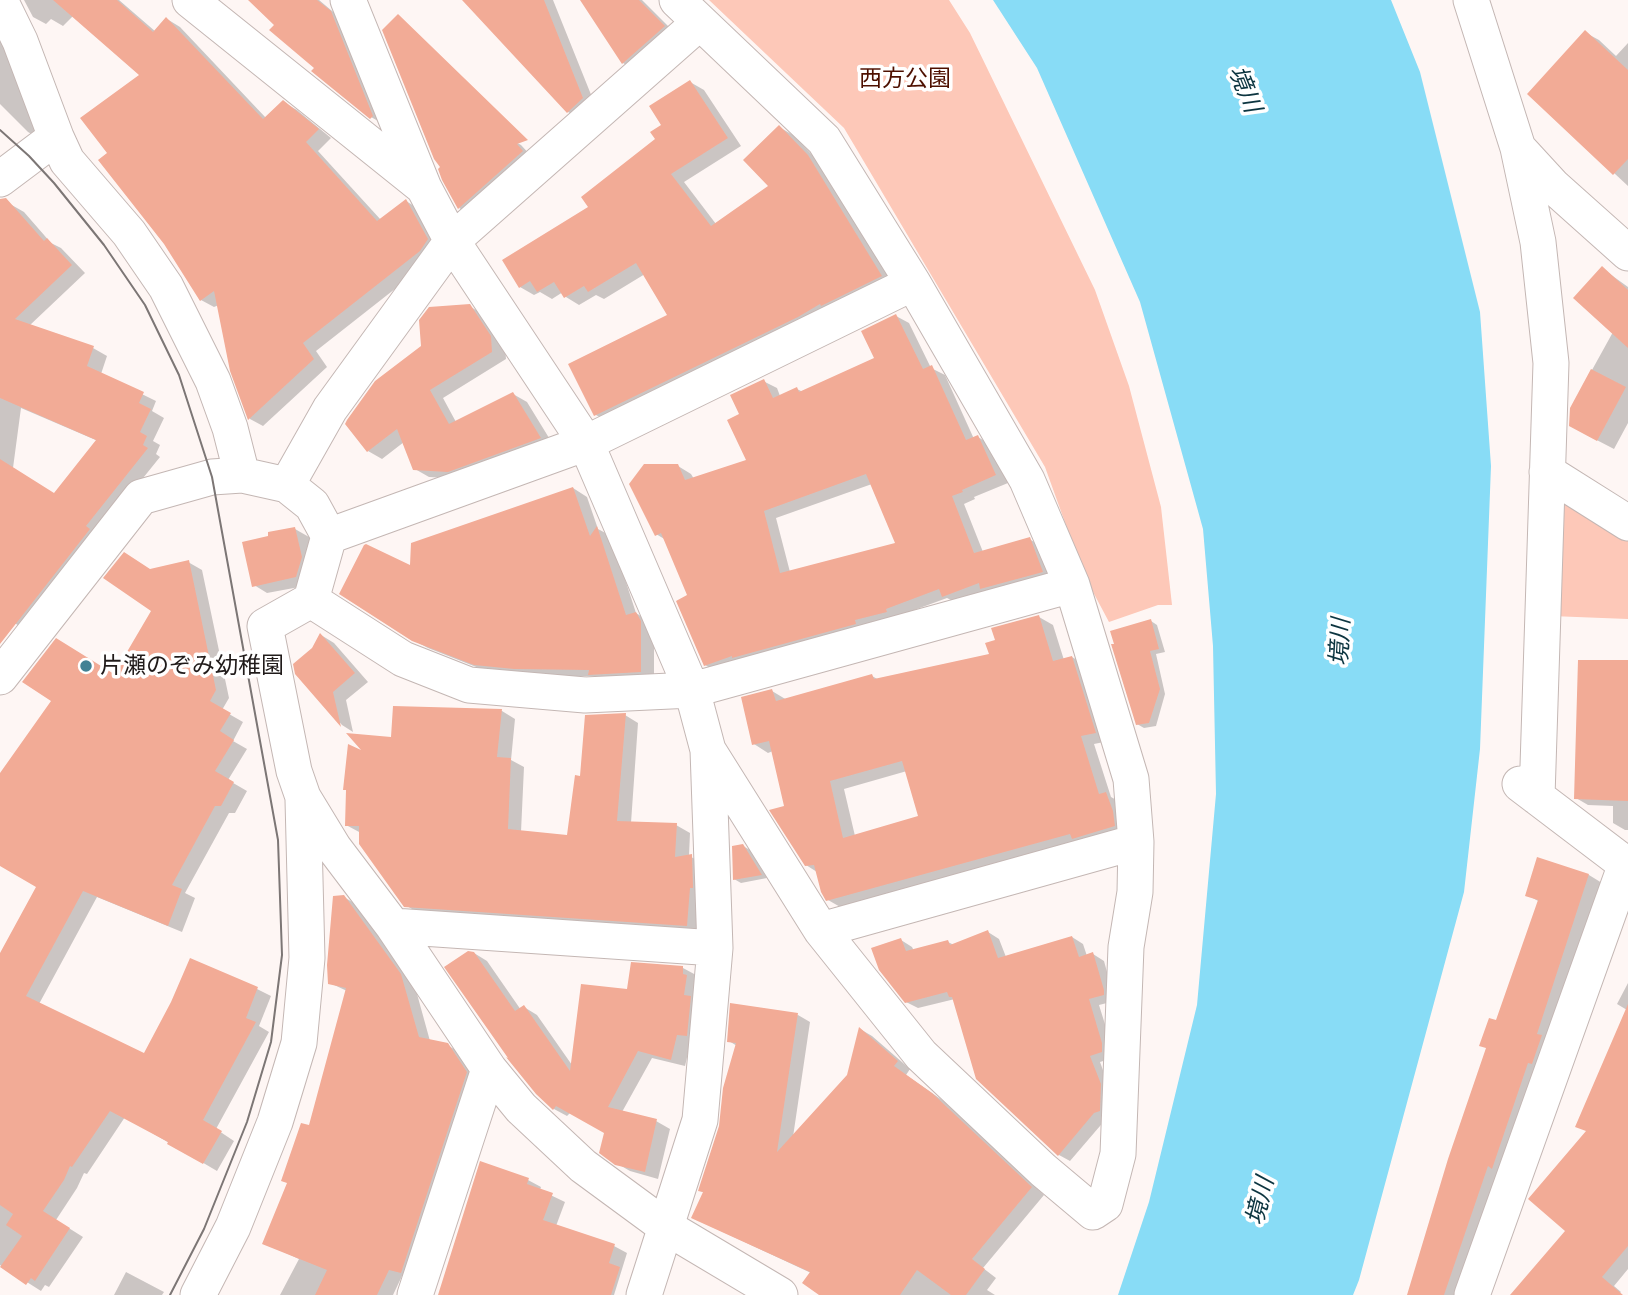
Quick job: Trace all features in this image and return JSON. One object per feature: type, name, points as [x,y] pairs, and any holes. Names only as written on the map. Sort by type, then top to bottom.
[{"type":"street","points":[[1,0],[67,161],[129,233],[166,288],[213,380],[230,428],[242,475]]},
{"type":"street","points":[[190,0],[424,188]]},
{"type":"street","points":[[1471,0],[1518,148],[1538,242],[1550,363],[1547,472],[1528,791],[1627,865],[1472,1295]]},
{"type":"street","points":[[359,5],[424,188],[452,241],[586,443],[692,690],[708,750],[715,948],[700,1120],[644,1295]]},
{"type":"street","points":[[287,485],[330,409],[452,241],[688,11],[824,140],[913,284],[1027,481],[1072,586],[1131,779],[1136,842],[1135,892],[1126,947],[1118,1154],[1105,1204],[1093,1212],[1043,1170],[920,1055],[821,930],[708,750]]},
{"type":"street","points":[[0,179],[55,137]]},
{"type":"street","points":[[1518,148],[1553,186],[1628,253]]},
{"type":"street","points":[[329,536],[586,443],[913,284]]},
{"type":"street","points":[[1547,472],[1628,523]]},
{"type":"street","points":[[0,677],[141,497],[212,477],[242,475],[287,485],[312,505],[329,536],[311,600],[265,626],[294,771],[303,797],[334,848],[393,926],[489,1069],[520,1108],[583,1166],[666,1227],[780,1295]]},
{"type":"street","points":[[311,600],[403,659],[469,684],[585,695],[692,690],[1072,586]]},
{"type":"street","points":[[198,1295],[233,1227],[275,1122],[299,1043],[307,958],[303,797]]},
{"type":"street","points":[[821,930],[1136,842]]},
{"type":"street","points":[[393,926],[715,948]]},
{"type":"street","points":[[415,1295],[489,1069]]},
{"type":"green space","name":"西方公園","points":[[709,0],[949,0],[970,33],[1095,290],[1129,386],[1161,507],[1172,605],[1158,605],[1109,622],[1084,575],[1045,467],[844,128]]},
{"type":"green space","points":[[1555,490],[1628,536],[1628,619],[1551,616]]},
{"type":"water","name":"境川","points":[[993,0],[1391,0],[1420,72],[1480,312],[1491,466],[1480,749],[1464,892],[1353,1295],[1118,1295],[1149,1202],[1197,1005],[1216,794],[1213,646],[1203,529],[1140,302],[1037,68]]},
{"type":"building","points":[[53,0],[117,0],[153,32],[166,17],[263,119],[283,100],[319,129],[306,142],[377,221],[406,199],[428,239],[420,251],[303,343],[314,359],[248,420],[230,371],[214,291],[200,301],[164,244],[98,160],[107,153],[80,118],[139,75]]},
{"type":"building","points":[[248,0],[317,0],[331,11],[373,116],[370,119],[311,71],[314,68],[269,30],[274,25]]},
{"type":"building","points":[[462,0],[544,0],[583,98],[567,113]]},
{"type":"building","points":[[580,0],[639,0],[665,26],[622,64]]},
{"type":"building","points":[[398,14],[528,140],[517,144],[523,151],[458,209],[442,180],[438,169],[440,167],[434,159],[382,30]]},
{"type":"building","points":[[1585,30],[1628,70],[1628,159],[1613,175],[1527,94]]},
{"type":"building","points":[[690,80],[728,138],[671,174],[711,226],[768,186],[743,160],[779,125],[808,155],[882,276],[594,416],[568,364],[667,315],[636,263],[588,292],[584,286],[564,298],[554,282],[537,292],[530,281],[519,288],[502,260],[588,207],[581,197],[655,139],[650,132],[661,125],[649,106]]},
{"type":"building","points":[[6,198],[44,241],[47,238],[72,265],[15,319],[94,346],[87,366],[144,392],[139,403],[151,409],[140,432],[147,436],[143,445],[148,448],[86,526],[90,529],[0,644],[0,459],[54,493],[96,440],[0,398],[0,199]]},
{"type":"building","points":[[1602,266],[1628,290],[1628,348],[1573,298]]},
{"type":"building","points":[[470,304],[491,336],[492,352],[430,390],[449,424],[513,392],[541,438],[448,472],[413,470],[397,429],[367,452],[345,424],[347,420],[375,381],[421,346],[419,320],[429,307]]},
{"type":"building","points":[[896,314],[923,369],[932,365],[966,440],[978,435],[996,475],[952,496],[974,553],[1030,537],[1043,572],[980,589],[979,583],[942,597],[939,589],[886,609],[887,612],[855,620],[856,624],[732,656],[704,666],[676,601],[687,595],[661,533],[655,536],[629,484],[644,464],[678,464],[685,480],[746,460],[727,420],[739,414],[730,395],[764,379],[773,398],[797,387],[799,392],[874,358],[861,331]],"holes":[[[866,474],[895,543],[780,573],[764,511]]]},
{"type":"building","points":[[1591,369],[1626,387],[1597,441],[1569,426],[1570,408]]},
{"type":"building","points":[[573,487],[590,536],[597,526],[626,615],[636,612],[641,621],[641,672],[588,675],[589,670],[514,669],[474,665],[412,641],[339,594],[366,544],[410,565],[411,543]]},
{"type":"building","points":[[295,527],[302,557],[296,577],[252,587],[242,542],[268,536],[268,532]]},
{"type":"building","points":[[124,552],[150,569],[189,560],[216,690],[210,701],[231,713],[220,731],[234,740],[215,771],[234,782],[221,806],[215,806],[172,885],[182,889],[168,926],[83,891],[26,996],[144,1053],[190,958],[258,987],[246,1018],[256,1022],[203,1120],[222,1131],[203,1164],[110,1111],[72,1167],[70,1166],[43,1211],[70,1228],[35,1281],[31,1278],[26,1285],[0,1267],[22,1236],[6,1225],[13,1214],[0,1205],[0,953],[36,887],[0,866],[0,773],[51,701],[22,682],[56,638],[114,674],[151,611],[103,578]]},
{"type":"building","points":[[1039,615],[1053,661],[1072,656],[1096,733],[1081,736],[1099,794],[1106,792],[1115,826],[1072,839],[1070,834],[826,901],[814,865],[805,866],[769,810],[784,806],[769,741],[752,745],[741,697],[772,689],[776,701],[872,674],[874,679],[989,654],[985,643],[995,640],[991,628]],"holes":[[[902,761],[918,816],[843,838],[830,781]]]},
{"type":"building","points":[[1151,619],[1159,649],[1150,651],[1160,689],[1149,723],[1136,725],[1111,644],[1114,644],[1110,631]]},
{"type":"building","points":[[320,633],[355,673],[333,692],[341,727],[295,674],[293,664],[312,648]]},
{"type":"building","points":[[1578,660],[1628,660],[1628,801],[1574,799]]},
{"type":"building","points":[[393,706],[502,709],[497,757],[511,758],[508,829],[567,835],[575,775],[580,776],[585,715],[626,713],[617,821],[677,823],[675,857],[692,854],[693,888],[690,888],[687,926],[404,907],[359,844],[359,826],[345,826],[346,790],[343,790],[348,744],[361,750],[346,733],[391,737]]},
{"type":"building","points":[[743,844],[762,875],[733,880],[732,846]]},
{"type":"building","points":[[1537,857],[1589,874],[1537,1034],[1542,1035],[1532,1064],[1528,1063],[1492,1169],[1488,1166],[1444,1295],[1407,1295],[1448,1159],[1486,1048],[1479,1046],[1489,1018],[1496,1020],[1538,900],[1525,896]]},
{"type":"building","points":[[344,895],[401,974],[419,1037],[448,1043],[467,1072],[401,1273],[389,1270],[377,1295],[315,1295],[327,1270],[262,1244],[287,1183],[281,1181],[301,1123],[309,1125],[346,988],[328,984],[327,965],[333,896]]},
{"type":"building","points":[[988,930],[998,958],[1072,936],[1079,957],[1093,952],[1104,990],[1104,995],[1089,999],[1102,1043],[1102,1052],[1090,1056],[1101,1084],[1100,1111],[1094,1113],[1058,1156],[976,1079],[952,997],[949,997],[947,992],[905,1003],[879,970],[871,948],[901,938],[906,951],[948,940],[950,945]]},
{"type":"building","points":[[468,951],[474,952],[515,1011],[524,1005],[570,1071],[581,984],[627,989],[631,962],[683,966],[683,974],[687,975],[684,995],[691,996],[687,1036],[677,1035],[671,1060],[638,1051],[608,1107],[657,1119],[645,1172],[615,1165],[599,1153],[604,1133],[556,1106],[553,1110],[536,1094],[506,1057],[508,1058],[444,967]]},
{"type":"building","points":[[730,1003],[798,1013],[777,1152],[847,1075],[859,1027],[898,1061],[894,1066],[932,1093],[1032,1187],[972,1259],[985,1269],[966,1295],[951,1295],[917,1270],[900,1295],[819,1295],[802,1283],[810,1272],[691,1218],[703,1192],[698,1191],[719,1126],[723,1088],[736,1043],[727,1042]]},
{"type":"building","points":[[1628,1004],[1628,1246],[1602,1277],[1623,1295],[1510,1295],[1565,1231],[1528,1199],[1586,1131],[1575,1127]]},
{"type":"building","points":[[480,1161],[529,1178],[527,1184],[553,1193],[543,1220],[615,1244],[609,1263],[620,1267],[611,1295],[438,1295]]},
{"type":"tram line","points":[[0,130],[54,183],[104,245],[145,305],[179,375],[212,477],[278,840],[282,955],[271,1042],[247,1122],[204,1229],[170,1295]]},
{"type":"place","name":"片瀬のぞみ幼稚園","points":[[86,666]]}]
